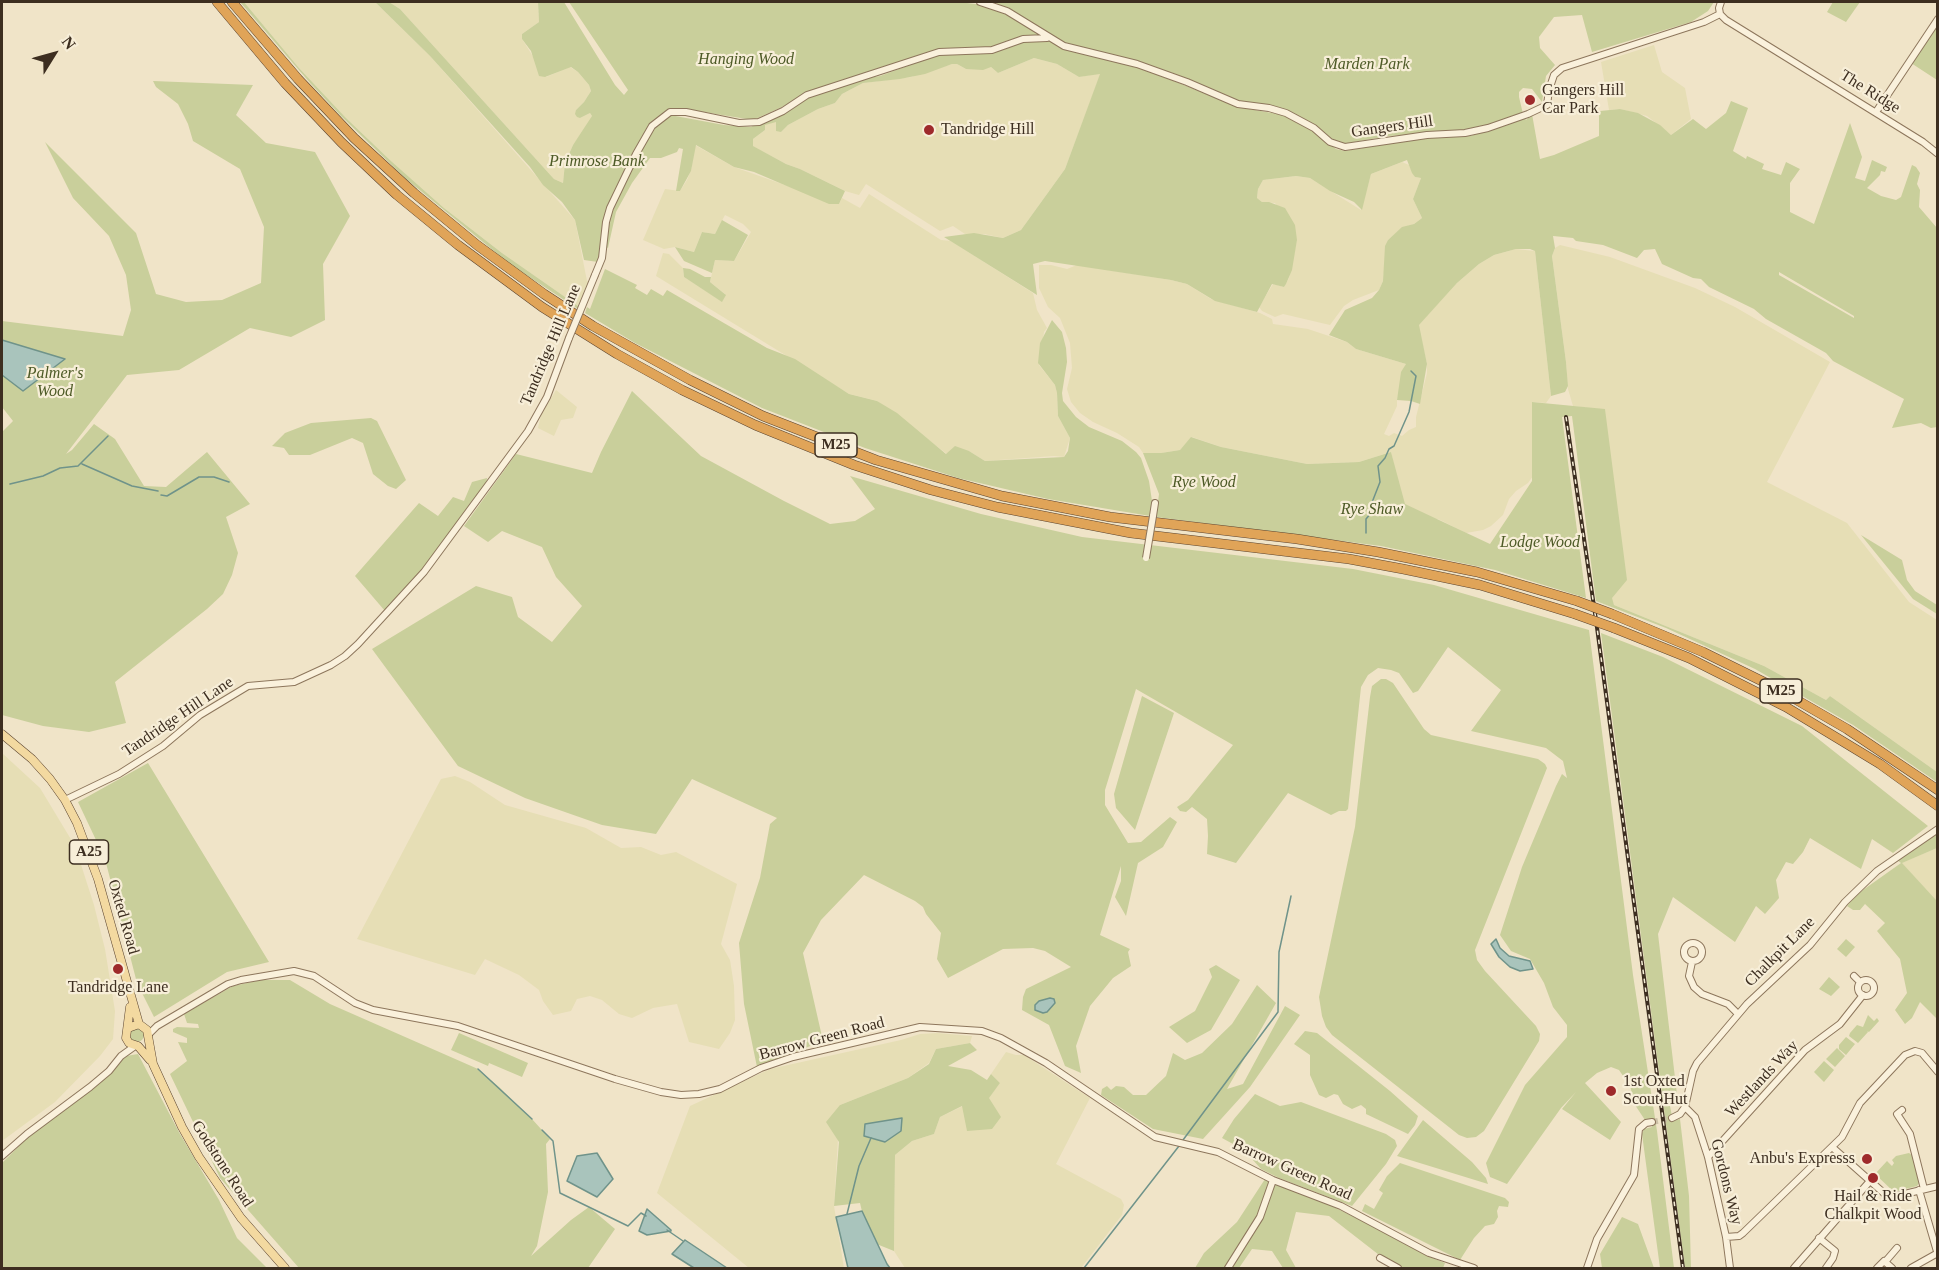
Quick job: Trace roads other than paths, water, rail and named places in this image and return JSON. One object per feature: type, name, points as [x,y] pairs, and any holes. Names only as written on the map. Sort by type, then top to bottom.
[{"type":"highway","name":"M25","points":[[217,2],[273,69],[341,142],[404,201],[458,245],[542,307],[617,354],[682,390],[755,425],[826,455],[958,498],[1131,533],[1340,558],[1403,568],[1480,585],[1575,614],[1713,670],[1794,711],[1880,764],[1938,806]]},
{"type":"highway","name":"M25","points":[[232,2],[286,65],[348,131],[414,193],[470,240],[544,294],[602,331],[690,380],[763,416],[876,460],[1002,496],[1110,517],[1306,540],[1406,557],[1477,572],[1577,602],[1703,651],[1784,692],[1870,743],[1938,790]]},
{"type":"main road","name":"Oxted Road","points":[[2,734],[32,759],[51,779],[65,800],[87,845],[130,996],[145,1031]]},
{"type":"main road","name":"Oxted Road","points":[[127,1040],[130,996]]},
{"type":"main road","points":[[128,1028],[145,1031],[141,1045],[136,1046]]},
{"type":"main road","name":"Godstone Road","points":[[145,1031],[153,1064],[182,1127],[215,1182],[254,1234],[285,1269]]},
{"type":"main road","name":"Godstone Road","points":[[127,1040],[153,1064]]},
{"type":"street","name":"Gangers Hill","points":[[980,2],[1007,11],[1064,45],[1137,64],[1238,104],[1286,113],[1314,128],[1330,142],[1345,147],[1427,135],[1465,133],[1488,128],[1528,114],[1547,105],[1554,75],[1562,68],[1704,22],[1720,14]]},
{"type":"street","points":[[1720,14],[1721,2]]},
{"type":"street","name":"The Ridge","points":[[1720,14],[1726,20],[1923,142],[1938,154]]},
{"type":"street","points":[[1876,112],[1938,19]]},
{"type":"street","name":"Tandridge Hill Lane","points":[[65,800],[119,774],[163,746],[200,715],[248,686],[294,681],[345,656],[424,572],[522,440],[547,397],[602,258],[610,208],[652,126],[670,112],[686,112],[739,123],[759,122],[783,111],[807,95],[939,52],[992,50],[1023,39],[1049,38]]},
{"type":"street","points":[[1146,558],[1155,503]]},
{"type":"street","name":"Chalkpit Lane","points":[[1685,1107],[1696,1063],[1738,1014],[1810,945],[1845,902],[1877,871],[1938,829]]},
{"type":"street","points":[[1692,962],[1689,976],[1694,987],[1710,998],[1728,1004],[1738,1014]]},
{"type":"street","name":"Barrow Green Road","points":[[145,1031],[228,984],[294,971],[314,976],[355,1003],[373,1010],[458,1026],[615,1079],[681,1095],[720,1089],[761,1068],[792,1058],[920,1027],[982,1031],[1001,1038],[1046,1063],[1155,1137],[1218,1152],[1273,1180],[1341,1206],[1429,1253],[1474,1269]]},
{"type":"street","points":[[1854,976],[1860,982]]},
{"type":"street","points":[[1868,980],[1872,982],[1874,987],[1871,994],[1863,995],[1859,991],[1860,982],[1868,980]]},
{"type":"street","name":"Westlands Way","points":[[1708,1157],[1805,1050],[1840,1024],[1863,995]]},
{"type":"street","points":[[121,1056],[127,1040]]},
{"type":"street","points":[[2,1156],[109,1071],[121,1056],[136,1046]]},
{"type":"street","points":[[1726,1237],[1739,1236],[1743,1233],[1832,1147],[1846,1132],[1860,1103],[1905,1054],[1915,1051],[1922,1053],[1938,1072]]},
{"type":"street","points":[[1672,1118],[1680,1114],[1685,1107]]},
{"type":"street","name":"Gordons Way","points":[[1685,1107],[1695,1117],[1708,1157],[1726,1237],[1730,1269]]},
{"type":"street","points":[[1902,1110],[1897,1114],[1910,1134],[1937,1255],[1911,1269]]},
{"type":"street","points":[[1587,1269],[1597,1239],[1634,1175],[1639,1129],[1646,1123],[1652,1122]]},
{"type":"street","points":[[1832,1147],[1886,1195],[1892,1197],[1938,1186]]},
{"type":"street","points":[[1228,1269],[1260,1217],[1273,1180]]},
{"type":"street","points":[[1794,1269],[1870,1181]]},
{"type":"street","points":[[1819,1238],[1835,1251],[1826,1269]]},
{"type":"street","points":[[1877,1269],[1897,1248]]},
{"type":"street","points":[[1380,1258],[1396,1268]]},
{"type":"street","points":[[1450,1269],[1456,1262]]},
{"type":"street","points":[[1885,1262],[1893,1269]]},
{"type":"water","points":[[2,340],[65,359],[23,391],[2,375]]},
{"type":"water","points":[[1496,939],[1500,948],[1509,956],[1530,961],[1533,969],[1520,971],[1510,967],[1499,957],[1491,944]]},
{"type":"water","points":[[1054,999],[1055,1003],[1047,1012],[1035,1010],[1035,1005],[1039,1001]]},
{"type":"water","points":[[902,1118],[901,1131],[885,1142],[864,1136],[865,1124]]},
{"type":"water","points":[[597,1153],[613,1179],[597,1197],[567,1181],[577,1156]]},
{"type":"water","points":[[647,1209],[671,1231],[647,1235],[639,1231]]},
{"type":"water","points":[[862,1211],[890,1268],[848,1268],[836,1217]]},
{"type":"water","points":[[685,1240],[727,1268],[694,1268],[672,1254]]},
{"type":"waterway","points":[[1366,533],[1366,519],[1371,513],[1371,505],[1380,482],[1378,466],[1389,449],[1394,446],[1409,412],[1416,376],[1411,371]]},
{"type":"waterway","points":[[10,484],[43,476],[60,468],[78,466],[108,436]]},
{"type":"waterway","points":[[82,464],[132,486],[158,491]]},
{"type":"waterway","points":[[161,495],[167,496],[199,477],[214,477],[229,482]]},
{"type":"waterway","points":[[1183,1140],[1278,1012],[1279,952],[1291,896]]},
{"type":"waterway","points":[[478,1069],[532,1119]]},
{"type":"waterway","points":[[542,1130],[553,1141],[560,1193],[628,1226],[641,1213],[646,1216]]},
{"type":"waterway","points":[[847,1214],[859,1166],[871,1138]]},
{"type":"waterway","points":[[1084,1268],[1179,1146]]},
{"type":"waterway","points":[[667,1230],[683,1241]]},
{"type":"tunnel","points":[[1652,1122],[1672,1118]]},
{"type":"railway","points":[[1566,417],[1596,620],[1683,1268]]},
{"type":"place","name":"Gangers Hill Car Park","points":[[1530,100]]},
{"type":"place","name":"Tandridge Hill","points":[[929,130]]},
{"type":"place","name":"Tandridge Lane","points":[[118,969]]},
{"type":"place","name":"1st Oxted Scout Hut","points":[[1611,1091]]},
{"type":"place","name":"Anbu's Expresss","points":[[1867,1159]]},
{"type":"place","name":"Hail & Ride Chalkpit Wood","points":[[1873,1178]]},
{"type":"park label","name":"Hanging Wood","points":[[746,60]]},
{"type":"park label","name":"Marden Park","points":[[1367,65]]},
{"type":"park label","name":"Primrose Bank","points":[[597,162]]},
{"type":"park label","name":"Palmer's Wood","points":[[55,383]]},
{"type":"park label","name":"Rye Wood","points":[[1204,483]]},
{"type":"park label","name":"Rye Shaw","points":[[1372,510]]},
{"type":"park label","name":"Lodge Wood","points":[[1540,543]]}]
